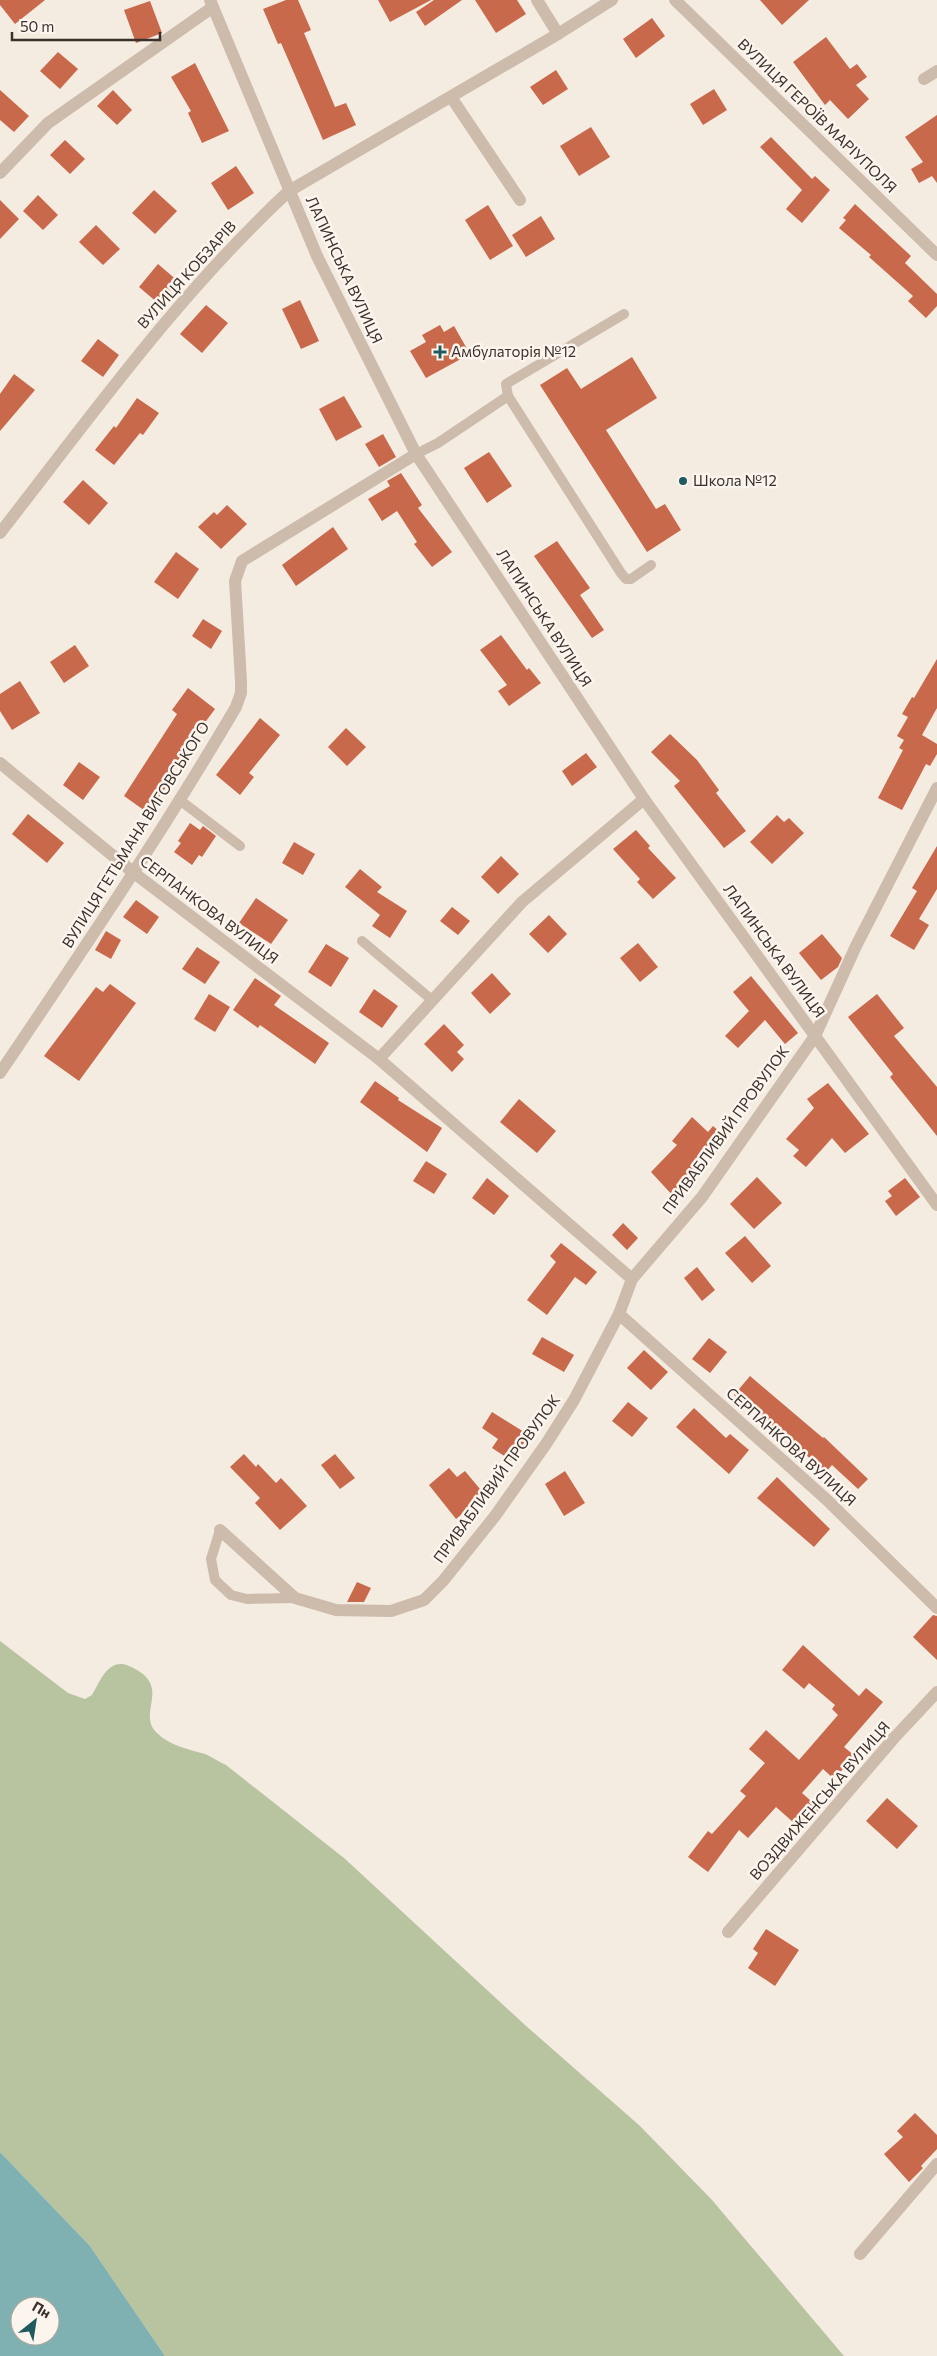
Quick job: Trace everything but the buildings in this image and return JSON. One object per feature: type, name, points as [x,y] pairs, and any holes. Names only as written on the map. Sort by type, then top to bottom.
[{"type":"street","points":[[537,0],[558,34]]},
{"type":"street","name":"ВУЛИЦЯ КОБЗАРІВ","points":[[0,533],[162,325],[262,216],[289,191],[558,34],[612,0]]},
{"type":"street","name":"ВУЛИЦЯ ГЕРОЇВ МАРІУПОЛЯ","points":[[675,0],[937,255]]},
{"type":"street","points":[[0,173],[48,123],[211,3]]},
{"type":"street","name":"ЛАПИНСЬКА ВУЛИЦЯ","points":[[211,3],[318,256],[416,454],[644,799],[937,1205]]},
{"type":"street","points":[[924,79],[937,71]]},
{"type":"street","points":[[451,97],[520,200]]},
{"type":"street","name":"ВУЛИЦЯ ГЕТЬМАНА ВИГОВСЬКОГО","points":[[0,1074],[181,801],[236,707],[241,693],[235,581],[242,561],[416,454]]},
{"type":"street","name":"СЕРПАНКОВА ВУЛИЦЯ","points":[[0,763],[134,874],[379,1059],[632,1279]]},
{"type":"street","name":"ПРИВАБЛИВИЙ ПРОВУЛОК","points":[[220,1530],[296,1598],[336,1610],[362,1612],[392,1611],[424,1600],[443,1581],[546,1444],[574,1400],[620,1314],[632,1279],[702,1197],[815,1036],[856,946],[937,788]]},
{"type":"street","points":[[379,1059],[522,902],[644,799]]},
{"type":"street","name":"СЕРПАНКОВА ВУЛИЦЯ","points":[[620,1314],[826,1499],[937,1608]]},
{"type":"street","name":"ВОЗДВИЖЕНСЬКА ВУЛИЦЯ","points":[[728,1932],[894,1738],[937,1692]]},
{"type":"street","points":[[860,2254],[937,2164]]},
{"type":"lane","points":[[624,314],[506,384],[508,396],[621,573],[626,579],[631,579],[651,565]]},
{"type":"lane","points":[[416,454],[438,443],[508,396]]},
{"type":"lane","points":[[181,801],[240,846]]},
{"type":"lane","points":[[362,941],[432,1000]]},
{"type":"lane","points":[[220,1530],[211,1559],[215,1580],[231,1595],[247,1599],[296,1598]]},
{"type":"green space","points":[[0,1641],[68,1693],[85,1699],[92,1695],[106,1672],[115,1665],[129,1666],[143,1674],[150,1682],[152,1690],[151,1725],[157,1733],[173,1744],[205,1754],[226,1765],[344,1858],[525,2025],[640,2126],[712,2200],[844,2356],[165,2356],[90,2246],[0,2152]]},
{"type":"water","points":[[0,2152],[90,2246],[165,2356],[0,2356]]},
{"type":"place","name":"Амбулаторія №12","points":[[440,352]]},
{"type":"place","name":"Школа №12","points":[[683,481]]}]
